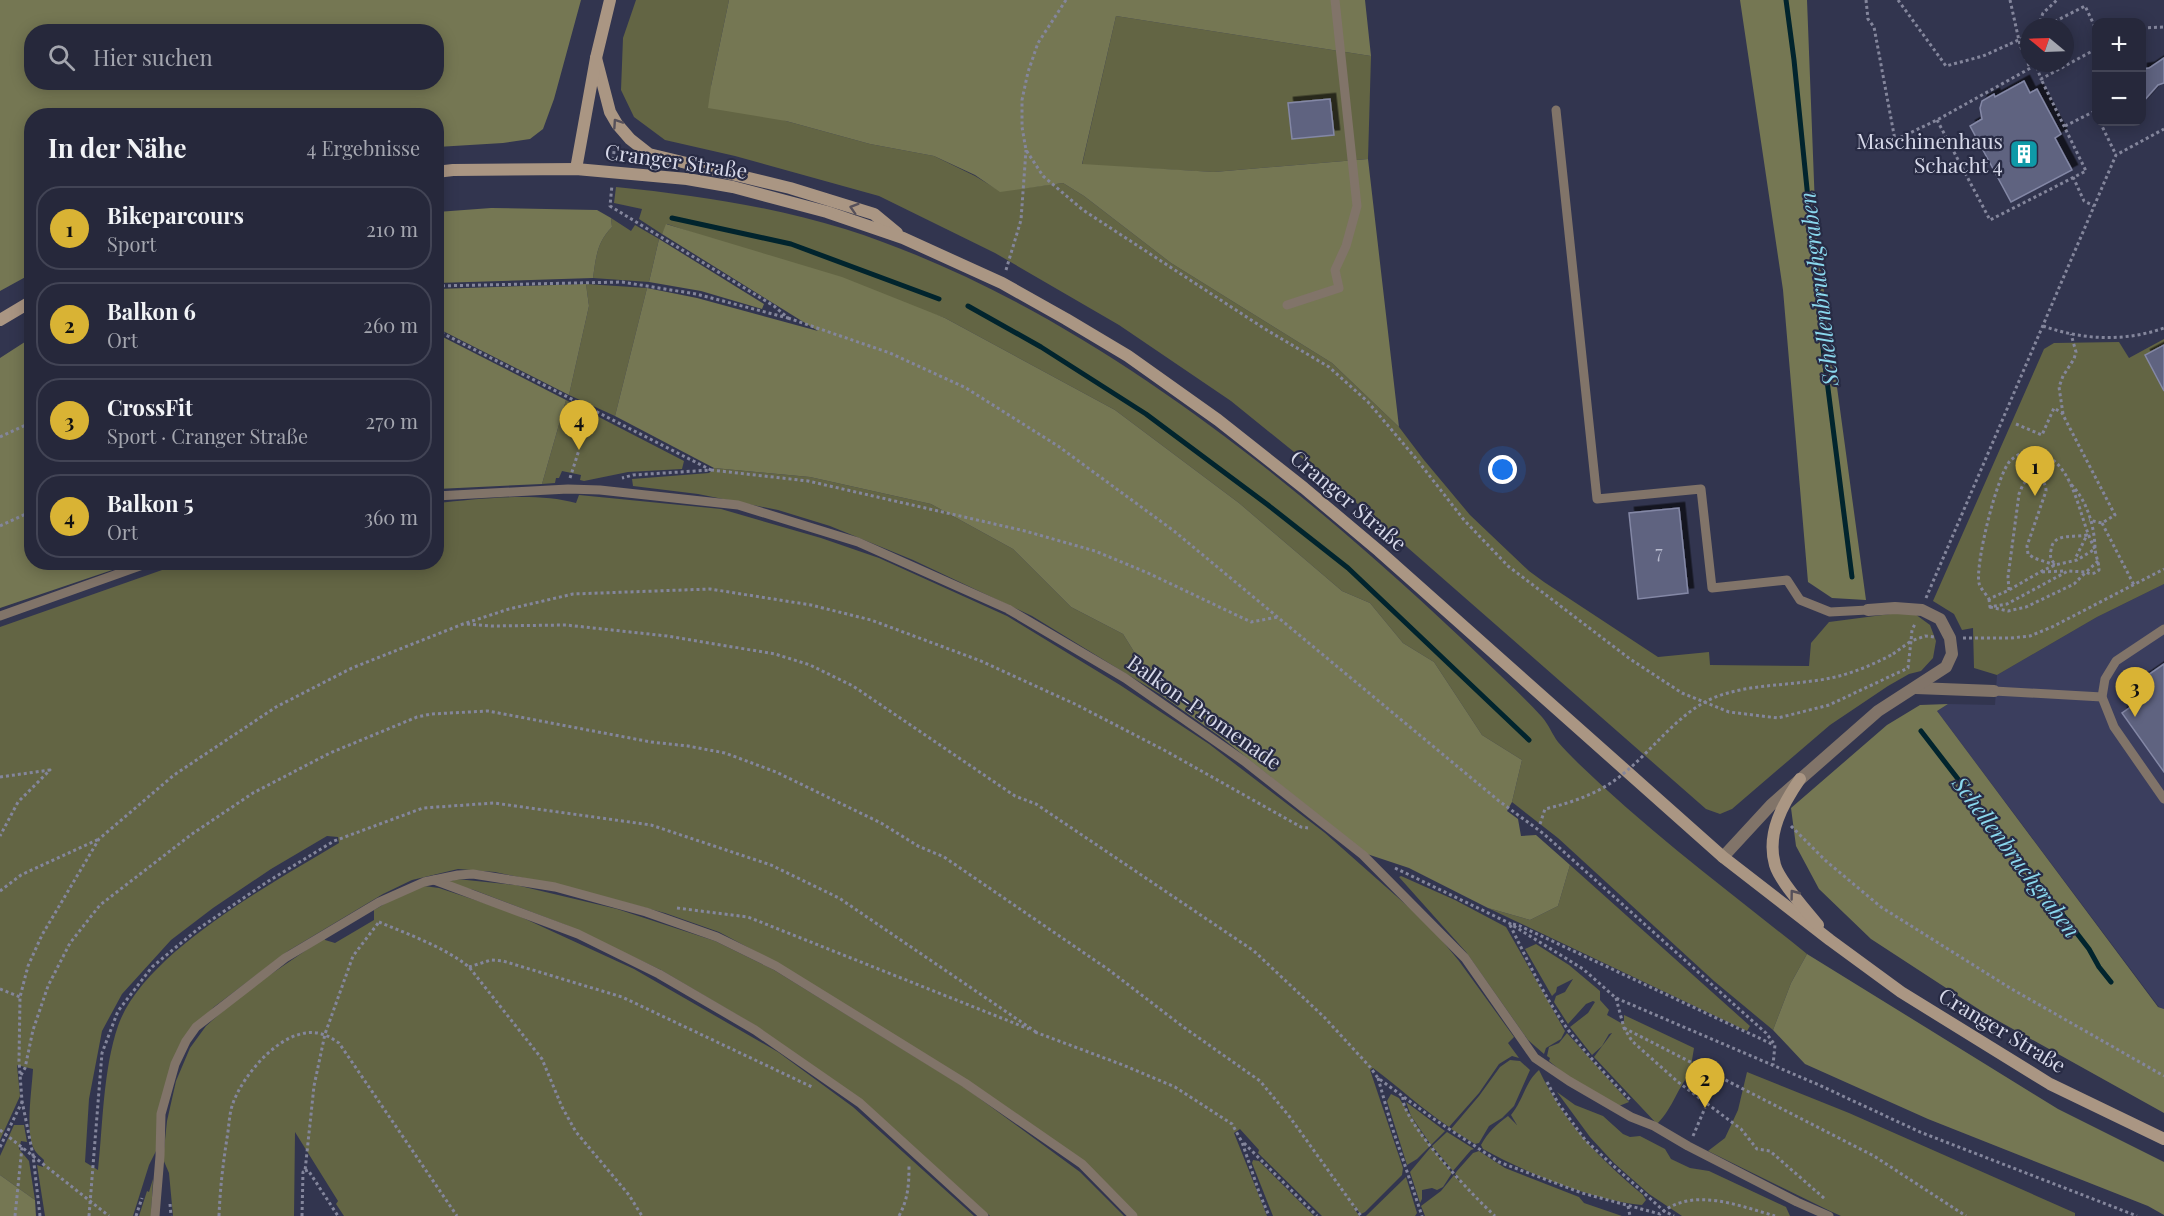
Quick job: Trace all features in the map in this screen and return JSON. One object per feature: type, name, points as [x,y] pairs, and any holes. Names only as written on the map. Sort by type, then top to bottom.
[{"type":"main road","points":[[576,169],[596,58],[610,0]]},
{"type":"main road","name":"Cranger Straße","points":[[596,58],[610,112],[616,124],[649,154],[790,188],[874,214],[903,238]]},
{"type":"main road","name":"Cranger Straße","points":[[444,171],[576,169],[687,179],[734,187],[827,212],[903,238],[1002,284],[1066,319],[1128,356],[1218,420],[1295,481],[1380,551],[1723,857],[1830,940],[1901,992],[2050,1084],[2164,1139]]},
{"type":"main road","points":[[0,320],[24,306]]},
{"type":"main road","name":"Cranger Straße","points":[[1800,779],[1779,814],[1774,833],[1775,866],[1830,940]]},
{"type":"street","points":[[1868,610],[1895,608],[1922,610],[1940,619],[1950,638]]},
{"type":"street","name":"Cranger Straße","points":[[1723,857],[1770,805],[1878,711],[1947,667],[1952,654],[1950,638]]},
{"type":"street","points":[[1916,687],[1994,691]]},
{"type":"lane","points":[[1287,305],[1339,288],[1335,270],[1346,246],[1357,206],[1335,0]]},
{"type":"lane","points":[[1556,110],[1597,499],[1701,489],[1712,588],[1787,580],[1800,600],[1830,612],[1868,610]]},
{"type":"lane","name":"Balkon-Promenade","points":[[444,496],[568,489],[600,490],[738,505],[858,542],[1008,609],[1125,678],[1244,761],[1363,855],[1464,958],[1535,1058],[1631,1117],[1654,1126],[1688,1146],[1828,1216]]},
{"type":"lane","points":[[0,616],[129,570]]},
{"type":"lane","points":[[2164,629],[2116,661],[2105,679],[2102,696],[2114,727],[2164,799]]},
{"type":"lane","points":[[1994,691],[2102,696]]},
{"type":"lane","points":[[155,1216],[161,1114],[169,1079],[186,1041],[196,1027],[285,958],[379,902],[424,882],[473,874],[555,887],[646,912],[717,937],[776,966],[965,1083],[1082,1164],[1133,1216]]},
{"type":"lane","points":[[434,880],[556,924],[659,974],[755,1030],[860,1103],[984,1216]]},
{"type":"path","points":[[1002,284],[1021,220],[1026,150],[1022,128],[1022,100],[1028,72],[1038,43],[1066,0]]},
{"type":"path","points":[[1866,0],[1868,19],[1874,27],[1895,140],[1937,120],[2023,72]]},
{"type":"path","points":[[1898,0],[1946,66],[1983,56],[2020,39]]},
{"type":"path","points":[[2010,0],[2020,45]]},
{"type":"path","points":[[2041,18],[2057,0]]},
{"type":"path","points":[[2062,18],[2085,6],[2092,19]]},
{"type":"path","points":[[2146,28],[2164,27]]},
{"type":"path","points":[[2041,79],[2092,52]]},
{"type":"path","points":[[1937,120],[1990,219],[2086,171],[2038,72]]},
{"type":"path","points":[[2065,126],[2092,114]]},
{"type":"path","points":[[616,124],[610,206],[774,306],[788,318]]},
{"type":"path","points":[[2102,126],[2116,155]]},
{"type":"path","points":[[1026,150],[1043,176],[1083,210],[1265,329],[1329,367],[1368,402],[1464,520],[1508,566],[1630,659],[1682,693],[1729,712],[1778,718],[1829,705],[1908,669],[1911,630],[1922,610],[2116,155],[2164,129]]},
{"type":"path","points":[[2073,177],[2084,201],[2094,206]]},
{"type":"path","points":[[444,286],[622,282],[696,294],[788,318],[890,353],[966,388],[1058,446],[1174,531],[1498,801],[1538,829],[1766,1033],[1775,1046],[1773,1065]]},
{"type":"path","points":[[2043,326],[2071,334],[2104,338],[2144,335],[2164,328]]},
{"type":"path","points":[[444,334],[711,470]]},
{"type":"path","points":[[2071,334],[2076,352],[2059,387],[2063,414],[2115,515],[2102,523],[2085,519]]},
{"type":"path","points":[[2016,424],[2042,435],[2059,396]]},
{"type":"path","points":[[2054,408],[2063,414]]},
{"type":"path","points":[[0,437],[24,426]]},
{"type":"path","points":[[570,480],[579,450]]},
{"type":"path","points":[[1990,607],[1989,599],[1979,584],[1981,555],[2002,473],[2009,462],[2025,451],[2037,451],[2051,457],[2061,467],[2085,519],[2087,535],[2098,560],[2099,570],[2095,574],[2068,571],[2040,572]]},
{"type":"path","points":[[600,490],[605,483],[633,475],[711,470],[808,481],[1025,531],[1095,551],[1148,573],[1251,622],[1279,617]]},
{"type":"path","points":[[2009,590],[2009,566],[2019,494],[2023,483],[2028,478],[2041,479],[2046,486],[2027,546],[2028,554],[2055,565]]},
{"type":"path","points":[[2068,480],[2079,491],[2085,504],[2096,536],[2095,549]]},
{"type":"path","points":[[0,526],[24,515]]},
{"type":"path","points":[[2102,523],[2134,585]]},
{"type":"path","points":[[2074,561],[2087,535]]},
{"type":"path","points":[[2055,565],[2050,552],[2055,540],[2060,537],[2087,535]]},
{"type":"path","points":[[1989,599],[2040,572],[2055,565],[2074,561],[2095,549]]},
{"type":"path","points":[[1990,607],[2008,611],[2026,607],[2074,585],[2098,560]]},
{"type":"path","points":[[1538,829],[1545,809],[1597,792],[1610,784],[1669,729],[1694,709],[1713,698],[1739,690],[1845,675],[1871,666],[1911,641],[1925,636],[1950,638],[2030,636],[2164,569]]},
{"type":"path","points":[[1990,607],[2007,604],[2068,571]]},
{"type":"path","points":[[0,891],[21,875],[99,839],[174,775],[276,707],[352,668],[463,624],[509,609],[573,594],[710,589],[811,605],[871,620],[1000,670],[1075,704],[1164,750],[1301,827],[1316,829],[1325,826]]},
{"type":"path","points":[[463,624],[566,625],[668,636],[775,654],[810,665],[853,686],[1015,796],[1036,804],[1254,951],[1324,1017],[1378,1078],[1499,1162],[1582,1193],[1660,1214],[1681,1203],[1706,1199],[1776,1216]]},
{"type":"path","points":[[21,1075],[48,986],[70,943],[100,905],[192,834],[253,793],[330,753],[417,717],[431,714],[488,711],[651,742],[725,753],[776,772],[880,823],[918,846],[944,857],[1099,963],[1260,1081],[1289,1116],[1361,1216]]},
{"type":"path","points":[[0,777],[50,770],[18,802],[0,836]]},
{"type":"path","points":[[89,1216],[102,1053],[118,1011],[152,967],[198,929],[267,882],[334,841],[423,808],[494,803],[651,825],[771,865],[839,898],[1036,1032]]},
{"type":"path","points":[[1779,814],[1826,861],[1881,907],[2010,988],[2164,1076]]},
{"type":"path","points":[[40,1216],[33,1155],[22,1101],[21,997],[28,966],[42,935],[99,839]]},
{"type":"path","points":[[1393,867],[1509,923],[1583,969],[1616,998],[1773,1065],[1920,1132],[2137,1216]]},
{"type":"path","points":[[302,1216],[303,1172],[305,1171],[314,1086],[325,1034],[353,956],[380,922],[379,902]]},
{"type":"path","points":[[673,907],[748,917],[1175,1087],[1232,1124],[1242,1142],[1269,1216]]},
{"type":"path","points":[[380,922],[438,948],[469,967],[542,1059],[562,1107],[576,1132],[629,1195],[642,1216]]},
{"type":"path","points":[[1509,923],[1520,926],[1775,1046]]},
{"type":"path","points":[[1509,923],[1532,969],[1568,1030],[1591,1059],[1654,1126]]},
{"type":"path","points":[[469,967],[491,960],[503,961],[622,998],[815,1089]]},
{"type":"path","points":[[0,988],[21,997]]},
{"type":"path","points":[[1616,998],[1624,1029],[1632,1041],[1678,1082],[1741,1129],[1757,1149],[1770,1151],[1827,1201]]},
{"type":"path","points":[[1624,1029],[1874,1156],[1966,1216]]},
{"type":"path","points":[[219,1216],[220,1187],[232,1106],[239,1090],[264,1057],[287,1038],[309,1033],[325,1034],[339,1043],[457,1216]]},
{"type":"path","points":[[1535,1058],[1558,1103],[1586,1141],[1664,1211],[1674,1216]]},
{"type":"path","points":[[1378,1078],[1390,1124],[1422,1216]]},
{"type":"path","points":[[1403,1097],[1402,1102],[1431,1146],[1473,1196],[1495,1216]]},
{"type":"path","points":[[0,1147],[22,1101]]},
{"type":"path","points":[[1691,1141],[1705,1108]]},
{"type":"path","points":[[0,1130],[109,1216]]},
{"type":"path","points":[[1242,1142],[1317,1216]]},
{"type":"path","points":[[15,1216],[22,1148]]},
{"type":"path","points":[[899,1216],[907,1202],[909,1148]]},
{"type":"path","points":[[305,1171],[308,1170],[338,1216]]},
{"type":"path","points":[[1627,1205],[1630,1216]]},
{"type":"shaded area","points":[[2164,584],[2164,1009],[2159,1007],[1937,711],[1948,704],[1995,705],[1997,675],[2097,617]]},
{"type":"green space","points":[[0,0],[581,0],[554,99],[543,129],[530,139],[444,147],[444,108],[24,108],[24,278],[0,291]]},
{"type":"green space","points":[[636,0],[729,0],[711,86],[786,121],[870,144],[934,156],[1000,191],[1063,183],[1084,196],[1171,263],[1332,363],[1399,427],[1470,515],[1529,571],[1658,657],[1709,652],[1710,665],[1809,666],[1811,643],[1829,622],[1898,613],[1915,614],[1930,625],[1936,641],[1933,658],[1921,671],[1909,674],[1888,686],[1830,725],[1732,809],[1720,814],[1706,809],[1351,498],[1231,401],[1119,325],[995,253],[879,196],[735,156],[665,140],[634,117],[621,90],[623,38]]},
{"type":"green space","points":[[729,0],[1365,0],[1371,56],[1116,16],[1082,164],[1214,172],[1368,159],[1399,427],[1332,363],[1171,263],[1084,196],[1063,183],[1000,192],[975,175],[934,156],[870,144],[786,121],[708,108]]},
{"type":"green space","points":[[1740,0],[1807,0],[1816,233],[1866,600],[1832,598],[1808,582],[1783,290]]},
{"type":"green space","points":[[1116,16],[1371,56],[1368,159],[1214,172],[1082,165]]},
{"type":"green space","points":[[616,187],[703,198],[789,214],[845,229],[933,262],[1019,304],[1103,353],[1185,407],[1264,466],[1412,592],[1520,694],[1544,720],[1560,745],[1605,788],[1690,861],[1807,954],[1791,983],[1773,1030],[1714,981],[1558,838],[1512,802],[1522,760],[1482,735],[1434,662],[1403,643],[1370,603],[1342,591],[1239,503],[1115,410],[945,318],[667,224],[662,234],[639,219],[642,209],[614,203]]},
{"type":"green space","points":[[491,208],[597,210],[611,218],[612,227],[600,244],[593,278],[444,283],[444,211]]},
{"type":"green space","points":[[611,218],[631,231],[635,225],[659,239],[649,282],[593,278],[600,244],[612,227]]},
{"type":"green space","points":[[666,224],[842,277],[945,318],[1115,410],[1239,503],[1342,591],[1370,603],[1403,643],[1434,662],[1482,735],[1522,760],[1512,802],[1507,811],[1518,819],[1521,836],[1536,835],[1570,865],[1558,906],[1530,920],[1488,908],[1409,868],[1367,854],[1222,738],[1161,695],[1123,634],[1071,607],[1013,549],[931,504],[810,477],[714,468],[615,416],[647,288],[697,298],[818,331],[662,234]]},
{"type":"green space","points":[[659,239],[764,304],[762,309],[701,291],[649,282]]},
{"type":"green space","points":[[586,284],[647,288],[615,416],[569,395],[589,306]]},
{"type":"green space","points":[[586,284],[589,306],[569,395],[444,332],[444,289]]},
{"type":"green space","points":[[444,338],[566,400],[542,484],[444,489]]},
{"type":"green space","points":[[2164,339],[2164,584],[2097,617],[1997,675],[1974,668],[1973,628],[1962,630],[1954,614],[1933,601],[2044,349],[2054,343],[2119,342],[2129,358]]},
{"type":"green space","points":[[24,343],[24,570],[112,570],[0,608],[0,358]]},
{"type":"green space","points":[[566,400],[684,461],[682,469],[628,472],[584,481],[580,480],[581,475],[562,471],[555,483],[542,484]]},
{"type":"green space","points":[[714,468],[810,477],[931,504],[1013,549],[1071,607],[1123,634],[1161,695],[1032,616],[913,560],[830,526],[778,510],[698,494],[633,486],[632,479],[709,473]]},
{"type":"green space","points":[[579,495],[721,509],[821,538],[879,558],[1007,616],[1120,685],[1209,744],[1325,833],[1430,926],[1459,961],[1514,1037],[1508,1043],[1519,1058],[1512,1056],[1499,1064],[1479,1093],[1449,1127],[1373,1068],[1370,1070],[1403,1168],[1402,1175],[1365,1212],[1361,1214],[1353,1206],[1359,1216],[1322,1216],[1258,1153],[1259,1150],[1240,1129],[1234,1133],[1267,1216],[1137,1216],[1085,1162],[967,1080],[779,964],[719,932],[665,913],[567,887],[495,872],[458,869],[412,880],[383,894],[288,951],[214,1007],[188,1035],[171,1068],[156,1151],[149,1165],[133,1216],[45,1216],[37,1165],[43,1167],[44,1160],[34,1149],[30,1132],[33,1069],[17,1065],[20,1096],[0,1140],[0,627],[162,570],[444,570],[444,502],[525,497],[576,503]],"holes":[[[327,836],[338,837],[339,843],[247,899],[182,946],[154,972],[132,999],[118,1026],[109,1061],[98,1170],[85,1162],[89,1099],[102,1031],[122,994],[171,940],[213,908],[271,869]]]},
{"type":"green space","points":[[1948,704],[1937,711],[2158,1007],[2164,1009],[2164,1113],[1986,1014],[1871,939],[1819,889],[1796,846],[1791,808],[1887,725],[1920,705]]},
{"type":"green space","points":[[1570,865],[1750,1026],[1747,1031],[1488,908],[1530,920],[1558,906]]},
{"type":"green space","points":[[1399,877],[1455,900],[1506,927],[1565,1031],[1561,1039],[1546,1048],[1544,1054],[1528,1040],[1466,952]]},
{"type":"green space","points":[[457,879],[516,885],[617,909],[715,941],[774,970],[964,1087],[1080,1172],[1124,1216],[990,1216],[860,1100],[756,1026],[661,970],[566,925],[474,890],[446,883]]},
{"type":"green space","points":[[424,886],[439,888],[508,911],[634,969],[778,1052],[853,1107],[974,1216],[344,1216],[336,1204],[338,1201],[295,1132],[294,1216],[173,1216],[169,1173],[163,1159],[167,1121],[176,1081],[190,1048],[206,1026],[242,994],[324,938],[335,943],[374,920],[374,910],[402,894]]},
{"type":"green space","points":[[1536,944],[1569,965],[1600,991],[1600,1000],[1609,1010],[1607,1015],[1621,1023],[1624,1021],[1624,1015],[1694,1048],[1693,1070],[1668,1111],[1657,1124],[1594,1057],[1612,1033],[1592,1055],[1570,1027],[1588,1013],[1595,1002],[1586,1004],[1568,1024],[1554,1002],[1556,996],[1565,992],[1573,979],[1557,987],[1552,996],[1525,949]]},
{"type":"green space","points":[[1807,954],[2058,1109],[2164,1162],[2164,1215],[2148,1206],[1928,1119],[1805,1064],[1773,1030],[1791,983]]},
{"type":"green space","points":[[1567,1033],[1629,1102],[1619,1106],[1571,1079],[1549,1061],[1550,1058],[1547,1056],[1549,1047],[1559,1043]]},
{"type":"green space","points":[[1510,1060],[1520,1061],[1530,1070],[1514,1106],[1502,1118],[1489,1126],[1479,1143],[1475,1144],[1451,1129],[1500,1067]]},
{"type":"green space","points":[[1539,1070],[1560,1107],[1584,1139],[1643,1195],[1646,1200],[1642,1205],[1602,1198],[1560,1184],[1483,1149],[1481,1145],[1486,1136],[1508,1116],[1517,1125],[1511,1115],[1530,1080]]},
{"type":"green space","points":[[1747,1072],[1849,1113],[2075,1213],[2075,1216],[1841,1216],[1708,1151],[1725,1138],[1738,1110]]},
{"type":"green space","points":[[1557,1092],[1575,1105],[1603,1116],[1623,1134],[1630,1137],[1640,1136],[1665,1149],[1671,1159],[1690,1168],[1709,1171],[1786,1207],[1790,1216],[1682,1216],[1649,1194],[1614,1163],[1590,1137]]},
{"type":"green space","points":[[1391,1094],[1399,1098],[1430,1146],[1407,1165],[1387,1101]]},
{"type":"green space","points":[[1406,1102],[1445,1131],[1431,1145],[1411,1116]]},
{"type":"green space","points":[[14,1125],[24,1125],[27,1142],[21,1141],[19,1149],[29,1161],[35,1200],[0,1175],[0,1156]]},
{"type":"green space","points":[[1447,1132],[1474,1149],[1453,1171],[1432,1146]]},
{"type":"green space","points":[[1431,1147],[1452,1173],[1443,1187],[1437,1190],[1432,1188],[1422,1190],[1420,1203],[1410,1172]]},
{"type":"green space","points":[[1479,1151],[1505,1168],[1579,1197],[1584,1203],[1622,1216],[1425,1216],[1421,1206],[1441,1191],[1454,1175],[1462,1184],[1455,1174],[1473,1153]]},
{"type":"green space","points":[[1253,1160],[1259,1161],[1314,1216],[1273,1216],[1252,1163]]},
{"type":"green space","points":[[0,1175],[35,1200],[36,1216],[0,1216]]},
{"type":"green space","points":[[1406,1177],[1417,1213],[1415,1216],[1366,1216]]},
{"type":"green space","points":[[153,1179],[151,1216],[139,1216],[147,1191],[149,1192]]},
{"type":"building","points":[[2164,58],[2164,83],[2158,85],[2146,98],[2146,68]]},
{"type":"building","name":"Maschinenhaus Schacht 4","points":[[2024,81],[2030,93],[2037,89],[2061,134],[2055,138],[2072,170],[2011,202],[1970,126],[1982,119],[1980,108],[1982,101],[1994,94],[1995,97]]},
{"type":"building","points":[[1330,99],[1334,135],[1292,139],[1288,103]]},
{"type":"building","points":[[2164,345],[2164,391],[2145,355]]},
{"type":"building","points":[[1679,508],[1688,593],[1638,599],[1629,513]]},
{"type":"building","points":[[2164,664],[2164,772],[2122,713],[2148,695],[2138,682]]},
{"type":"waterway","name":"Schellenbruchgraben","points":[[1786,0],[1824,357],[1852,577]]},
{"type":"waterway","points":[[672,218],[791,244],[939,299]]},
{"type":"waterway","points":[[968,306],[1041,347],[1146,414],[1268,505],[1348,568],[1529,740]]},
{"type":"waterway","name":"Schellenbruchgraben","points":[[1921,731],[2089,949],[2111,982]]},
{"type":"place","name":"Maschinenhaus Schacht 4","points":[[2024,154]]},
{"type":"place","name":"Balkon 5","points":[[579,450]]},
{"type":"place","name":"Bikeparcours","points":[[2035,496]]},
{"type":"place","name":"CrossFit","points":[[2135,717]]},
{"type":"place","name":"Balkon 6","points":[[1705,1108]]}]
